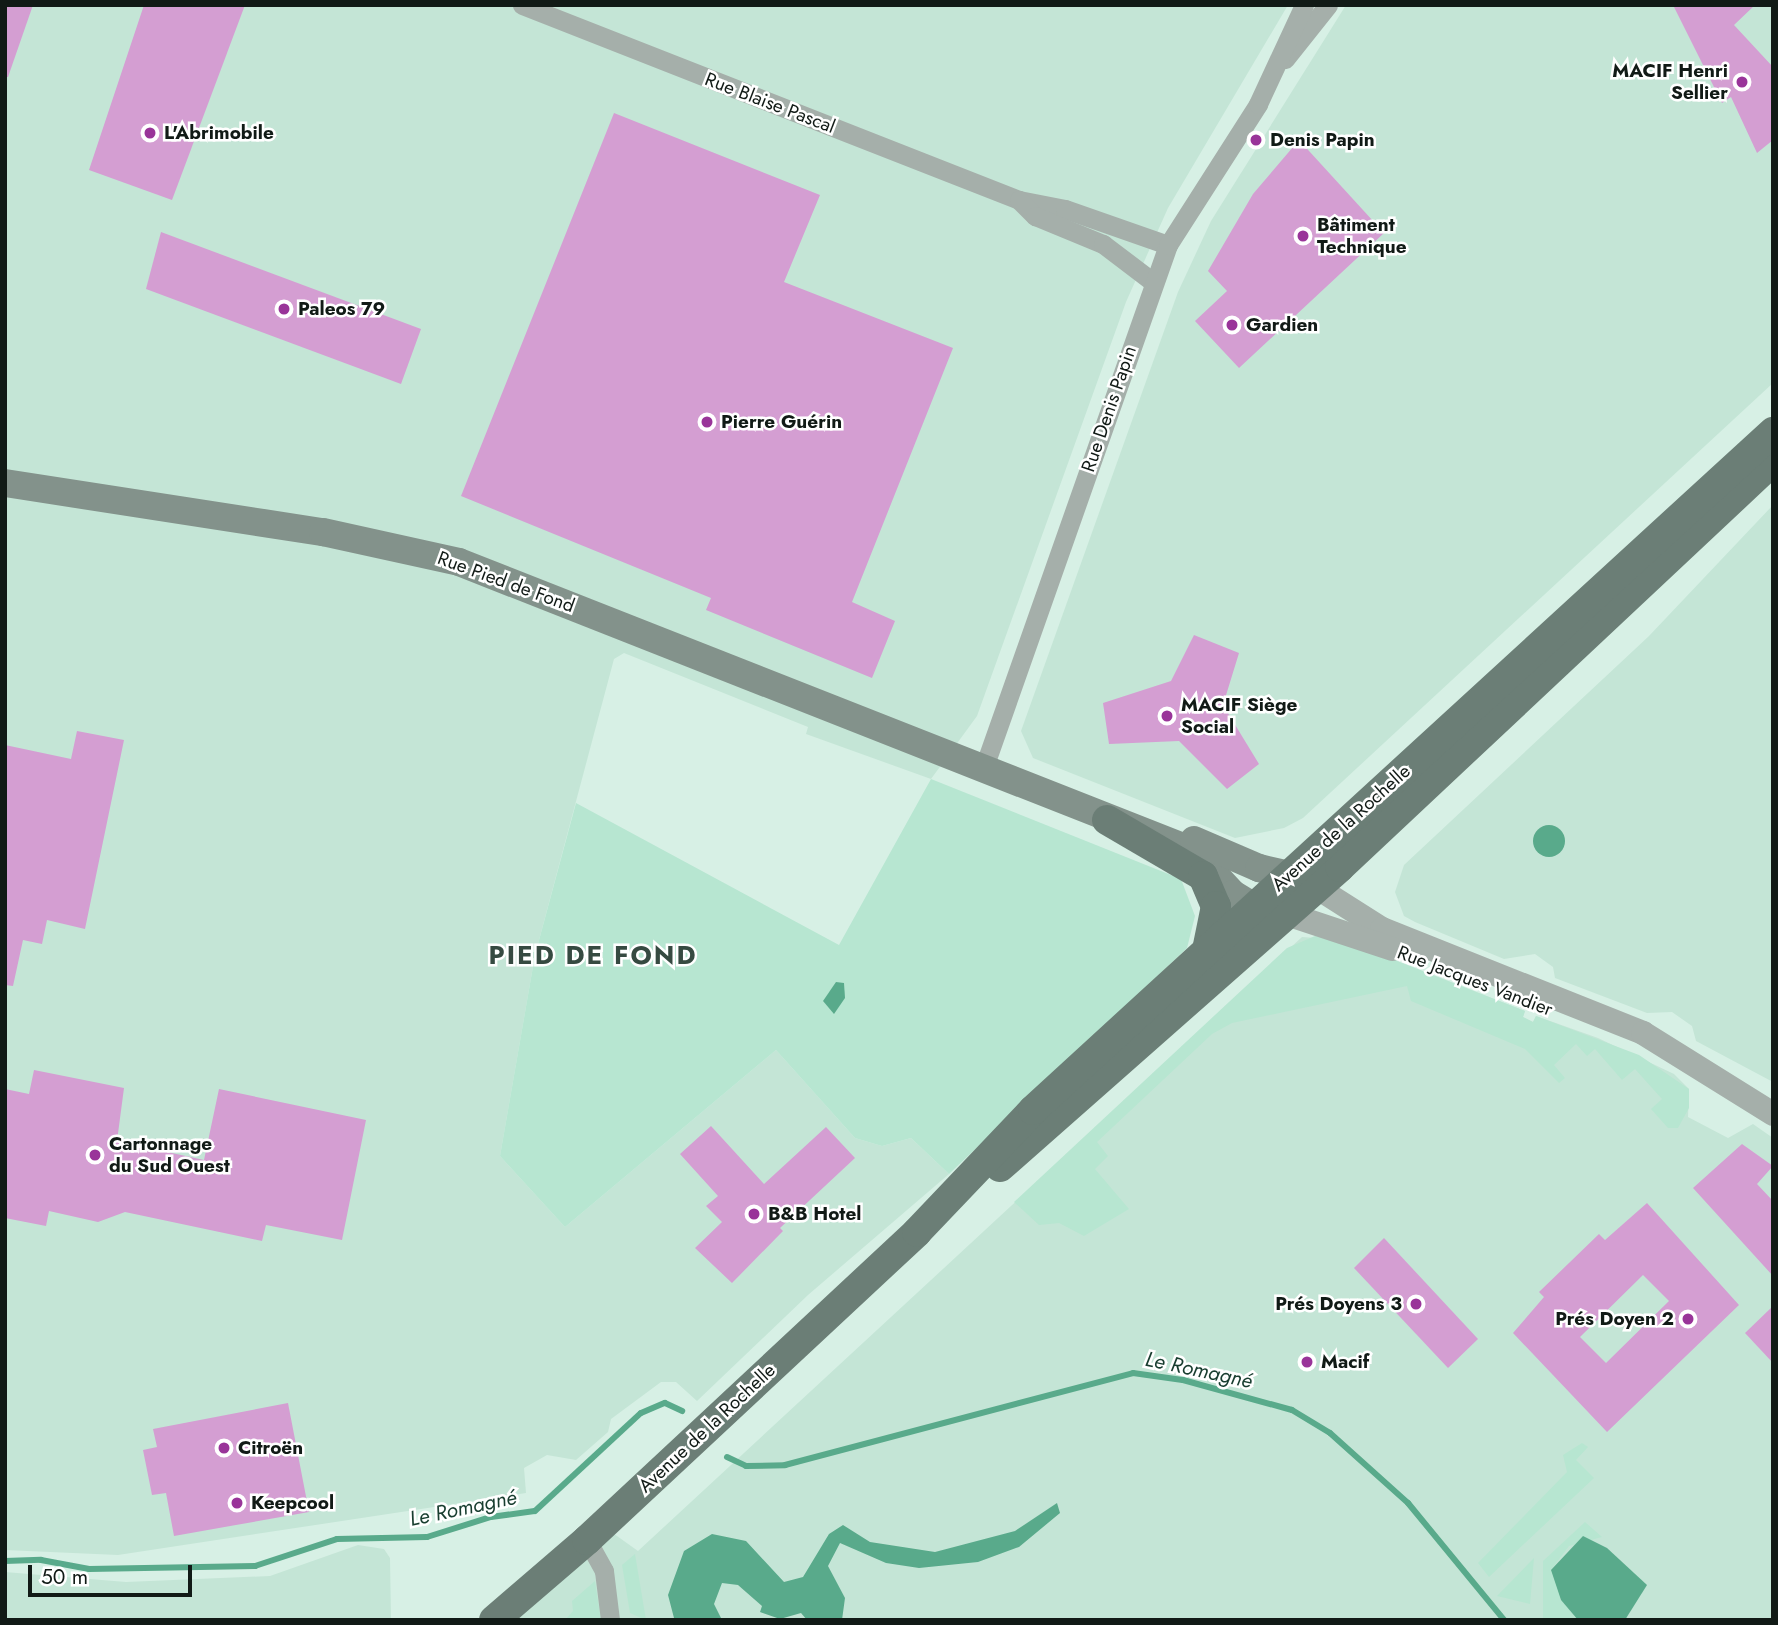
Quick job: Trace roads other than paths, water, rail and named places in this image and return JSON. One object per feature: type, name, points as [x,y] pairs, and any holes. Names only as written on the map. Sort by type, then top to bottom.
[{"type":"main road","name":"Avenue de la Rochelle","points":[[917,1232],[1048,1130],[1284,914],[1303,881],[1773,432]]},
{"type":"main road","name":"Avenue de la Rochelle","points":[[494,1620],[587,1540],[917,1232],[1033,1110],[1205,958],[1255,907],[1303,881],[1773,461]]},
{"type":"main road","name":"Rue Pied de Fond","points":[[5,483],[323,532],[459,562],[982,770]]},
{"type":"main road","name":"Rue Jacques Vandier","points":[[982,770],[1193,851],[1233,894],[1255,907]]},
{"type":"main road","name":"Rue Jacques Vandier","points":[[1028,788],[1109,810],[1252,866],[1303,881]]},
{"type":"main road","points":[[1107,820],[1190,863],[1203,876],[1216,905],[1214,938],[1205,958]]},
{"type":"main road","points":[[1255,907],[1284,914]]},
{"type":"main road","points":[[521,1620],[552,1589],[587,1540]]},
{"type":"street","name":"Rue Blaise Pascal","points":[[522,5],[1019,200],[1065,209],[1168,245]]},
{"type":"street","name":"Rue Denis Papin","points":[[982,770],[1168,245],[1276,67],[1304,5]]},
{"type":"street","name":"Rue Denis Papin","points":[[1276,67],[1328,5]]},
{"type":"street","name":"Rue Blaise Pascal","points":[[1019,200],[1035,216],[1111,249],[1153,282]]},
{"type":"street","name":"Rue Jacques Vandier","points":[[1303,881],[1382,929],[1609,1017],[1666,1047],[1773,1114]]},
{"type":"street","name":"Rue Jacques Vandier","points":[[1284,914],[1593,1026],[1666,1047]]},
{"type":"street","points":[[587,1540],[604,1571],[610,1620]]},
{"type":"waterway","name":"Le Romagné","points":[[727,1457],[746,1466],[785,1465],[1133,1373],[1183,1380],[1292,1410],[1330,1433],[1408,1503],[1504,1620]]},
{"type":"waterway","name":"Le Romagné","points":[[5,1561],[41,1560],[89,1569],[255,1566],[337,1539],[427,1537],[491,1517],[535,1511],[641,1413],[665,1403],[682,1411]]},
{"type":"place","name":"MACIF Henri Sellier","points":[[1742,82]]},
{"type":"place","name":"L'Abrimobile","points":[[150,133]]},
{"type":"place","name":"Denis Papin","points":[[1256,140]]},
{"type":"place","name":"Bâtiment Technique","points":[[1303,236]]},
{"type":"place","name":"Paleos 79","points":[[284,309]]},
{"type":"place","name":"Gardien","points":[[1232,325]]},
{"type":"place","name":"Pierre Guérin","points":[[707,422]]},
{"type":"place","name":"MACIF Siège Social","points":[[1167,716]]},
{"type":"place","name":"Cartonnage du Sud Ouest","points":[[95,1155]]},
{"type":"place","name":"B&B Hotel","points":[[754,1214]]},
{"type":"place","name":"Prés Doyens 3","points":[[1416,1304]]},
{"type":"place","name":"Prés Doyen 2","points":[[1688,1319]]},
{"type":"place","name":"Macif","points":[[1307,1362]]},
{"type":"place","name":"Citroën","points":[[224,1448]]},
{"type":"place","name":"Keepcool","points":[[237,1503]]},
{"type":"district","name":"PIED DE FOND","points":[[593,956]]}]
